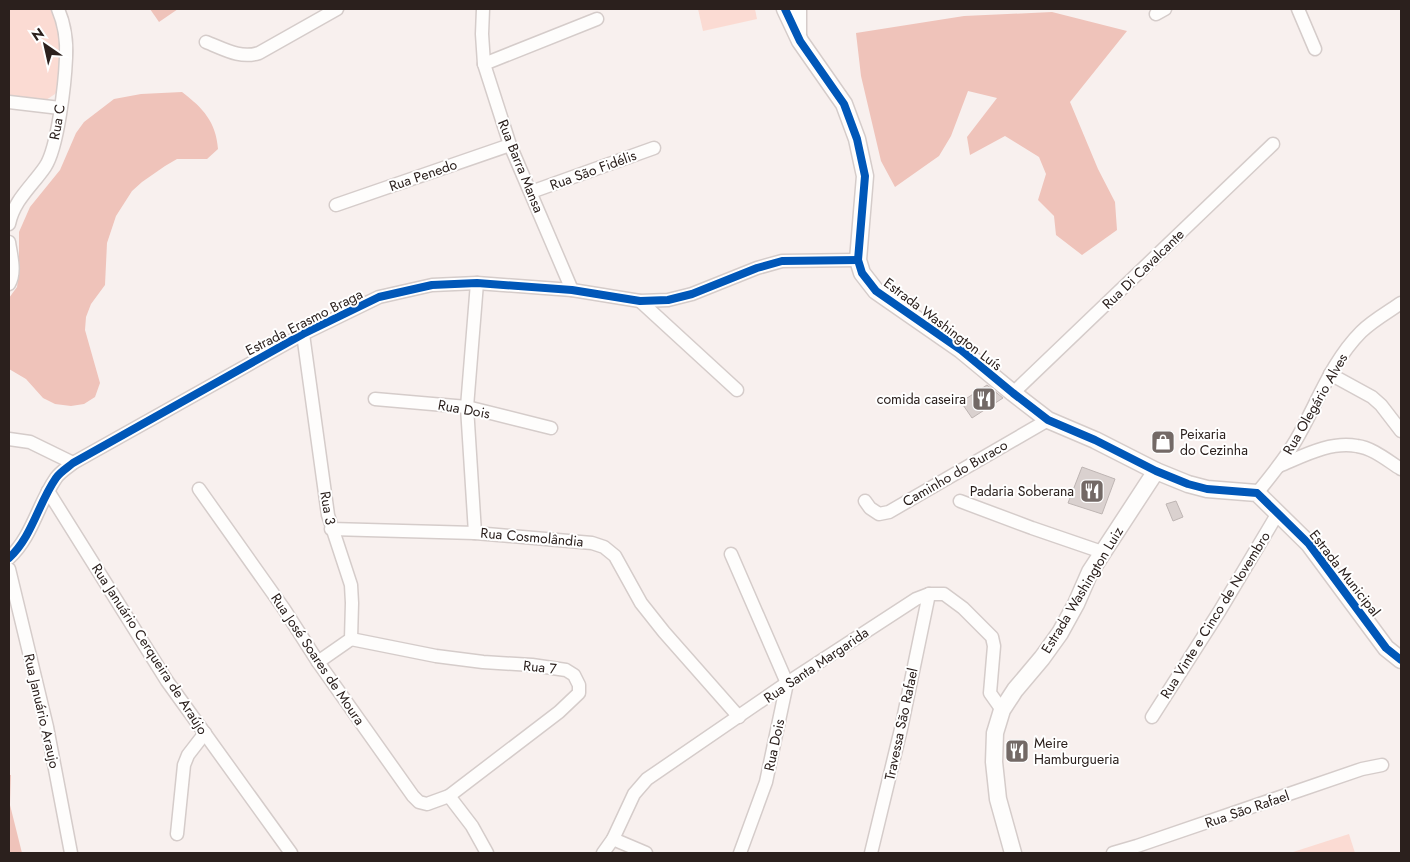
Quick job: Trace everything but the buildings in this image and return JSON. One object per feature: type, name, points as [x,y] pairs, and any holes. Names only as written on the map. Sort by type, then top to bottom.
[{"type":"street","name":"Rua C","points":[[9,224],[11,212],[46,166],[52,154],[66,56],[63,20],[58,9]]},
{"type":"street","points":[[206,42],[242,56],[250,56],[337,9]]},
{"type":"street","name":"Rua Barra Mansa","points":[[483,9],[484,64],[510,145],[572,290]]},
{"type":"street","points":[[785,9],[800,41],[844,104],[857,139],[865,176],[858,260]]},
{"type":"street","points":[[800,9],[800,41]]},
{"type":"street","points":[[1298,9],[1315,49]]},
{"type":"street","points":[[484,64],[597,20]]},
{"type":"street","points":[[9,102],[60,108]]},
{"type":"street","name":"Rua Di Cavalcante","points":[[1013,394],[1273,144]]},
{"type":"street","name":"Rua Penedo","points":[[336,205],[510,145]]},
{"type":"street","name":"Rua São Fidélis","points":[[531,192],[654,148]]},
{"type":"street","points":[[9,242],[12,269],[12,278],[9,284]]},
{"type":"street","name":"Estrada Erasmo Braga","points":[[9,558],[22,543],[57,476],[73,463],[303,334],[379,297],[432,285],[477,283],[572,290],[640,301],[668,300],[692,294],[757,268],[782,261],[858,260]]},
{"type":"street","name":"Estrada Washington Luís","points":[[858,260],[862,274],[876,291],[962,350],[1013,394],[1048,420],[1094,440],[1156,471]]},
{"type":"street","points":[[475,532],[467,406],[477,283]]},
{"type":"street","points":[[640,301],[737,390]]},
{"type":"street","name":"Rua Olegário Alves","points":[[1257,492],[1279,466],[1296,440],[1330,374],[1349,346],[1362,331],[1401,303]]},
{"type":"street","name":"Rua 3","points":[[303,334],[328,515],[350,585],[352,603],[351,639]]},
{"type":"street","points":[[1330,374],[1372,397],[1401,431]]},
{"type":"street","name":"Rua Dois","points":[[376,399],[467,406],[551,428]]},
{"type":"street","name":"Caminho do Buraco","points":[[865,501],[870,508],[879,514],[889,512],[1048,420]]},
{"type":"street","points":[[9,440],[30,442],[73,463]]},
{"type":"street","points":[[1279,466],[1322,449],[1340,445],[1358,446],[1376,453],[1401,470]]},
{"type":"street","points":[[1156,471],[1188,484],[1207,489],[1257,492]]},
{"type":"street","name":"Estrada Washington Luiz","points":[[1013,853],[998,799],[994,762],[996,733],[1002,710],[1015,690],[1060,633],[1076,604],[1090,572],[1156,471]]},
{"type":"street","name":"Rua José Soares de Moura","points":[[200,489],[284,609],[318,662],[413,796],[419,802],[427,804],[449,796]]},
{"type":"street","name":"Rua Januário Cerqueira de Araújo","points":[[48,491],[167,681],[291,853]]},
{"type":"street","name":"Estrada Municipal","points":[[1257,492],[1309,544],[1386,648],[1401,660]]},
{"type":"street","points":[[960,501],[1102,552]]},
{"type":"street","name":"Rua Vinte e Cinco de Novembro","points":[[1152,717],[1219,612],[1278,513]]},
{"type":"street","name":"Rua Cosmolândia","points":[[331,529],[475,532],[592,542],[604,547],[616,556],[641,603],[652,617],[739,717]]},
{"type":"street","points":[[731,554],[787,683]]},
{"type":"street","name":"Rua Januário Araujo","points":[[9,569],[47,727],[71,853]]},
{"type":"street","points":[[929,594],[944,594],[963,608],[992,637],[994,646],[990,693],[1002,710]]},
{"type":"street","name":"Rua Santa Margarida","points":[[603,853],[613,840],[634,794],[648,779],[787,683],[916,599],[929,594]]},
{"type":"street","name":"Travessa São Rafael","points":[[871,853],[929,594]]},
{"type":"street","points":[[318,662],[351,639]]},
{"type":"street","name":"Rua 7","points":[[351,639],[436,656],[566,670],[574,675],[579,685],[579,693],[560,712],[449,796]]},
{"type":"street","name":"Rua Dois","points":[[740,853],[766,782],[787,683]]},
{"type":"street","points":[[176,834],[184,765],[188,755],[205,733]]},
{"type":"street","name":"Rua São Rafael","points":[[1113,853],[1362,769],[1382,766]]},
{"type":"street","points":[[449,796],[472,826],[488,853]]},
{"type":"street","points":[[613,840],[646,853]]},
{"type":"shaded area","points":[[9,9],[59,9],[63,79],[55,94],[43,102],[9,98]]},
{"type":"shaded area","points":[[150,9],[178,9],[159,22]]},
{"type":"shaded area","points":[[698,9],[755,9],[757,19],[703,31]]},
{"type":"shaded area","points":[[1052,12],[1127,31],[1070,102],[1098,169],[1115,202],[1117,230],[1082,255],[1056,235],[1054,216],[1038,200],[1046,174],[1039,157],[1005,136],[970,155],[967,137],[997,98],[968,91],[951,136],[939,156],[895,187],[881,161],[861,76],[856,33],[964,16]]},
{"type":"shaded area","points":[[182,92],[207,116],[217,139],[218,149],[207,159],[177,159],[165,166],[132,191],[116,216],[107,243],[105,285],[91,304],[86,317],[85,330],[100,383],[95,397],[84,404],[71,406],[55,404],[43,398],[26,379],[9,369],[9,298],[17,287],[19,232],[30,207],[60,170],[76,133],[84,122],[114,99],[141,94]]},
{"type":"shaded area","points":[[9,775],[11,775],[10,805],[22,853],[9,853]]},
{"type":"shaded area","points":[[1349,834],[1355,853],[1290,853]]},
{"type":"cycle path","points":[[785,9],[800,41],[844,104],[857,139],[865,176],[858,260],[862,273],[876,291],[961,350],[1048,420],[1188,484],[1207,489],[1257,493],[1309,544],[1386,648],[1401,660]]},
{"type":"cycle path","points":[[9,558],[24,540],[56,478],[73,463],[303,334],[379,297],[432,285],[477,283],[572,290],[640,301],[668,300],[692,294],[757,268],[782,261],[858,260]]},
{"type":"place","name":"comida caseira","points":[[984,399]]},
{"type":"place","name":"Peixaria do Cezinha","points":[[1163,442]]},
{"type":"place","name":"Padaria Soberana","points":[[1092,491]]},
{"type":"place","name":"Meire Hamburgueria","points":[[1017,751]]}]
